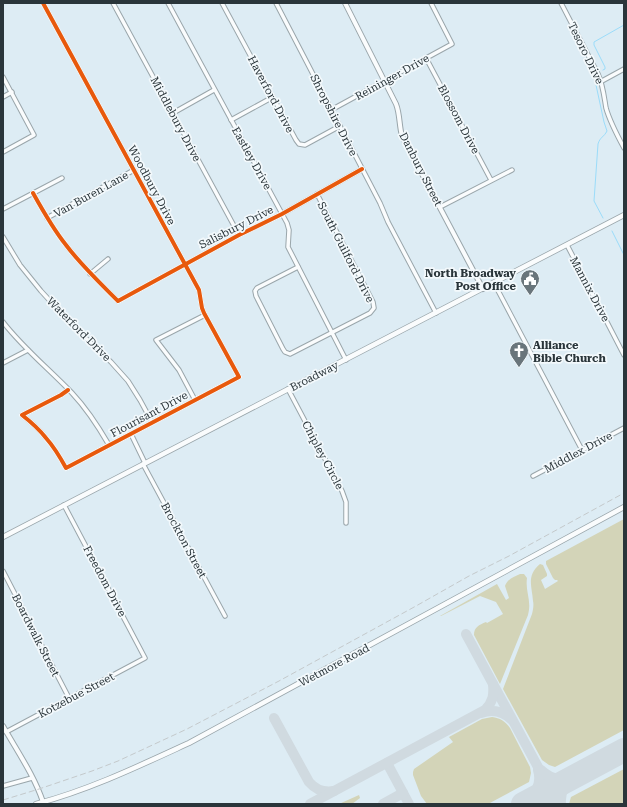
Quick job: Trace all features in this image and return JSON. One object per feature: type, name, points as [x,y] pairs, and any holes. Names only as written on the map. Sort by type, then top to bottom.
[{"type":"main road","name":"Broadway","points":[[3,537],[624,216]]},
{"type":"main road","name":"Wetmore Road","points":[[36,804],[91,786],[189,743],[624,507]]},
{"type":"street","name":"Woodbury Drive","points":[[43,3],[199,290],[202,308],[239,377]]},
{"type":"street","name":"Middlebury Drive","points":[[113,3],[239,235]]},
{"type":"street","name":"Eastley Drive","points":[[168,3],[287,223],[289,230],[288,246],[346,360]]},
{"type":"street","name":"Haverford Drive","points":[[222,3],[299,144],[305,146],[340,126]]},
{"type":"street","name":"Shropshire Drive","points":[[276,3],[436,313]]},
{"type":"street","name":"Danbury Street","points":[[345,3],[397,107],[402,136],[483,289]]},
{"type":"street","name":"Reininger Drive","points":[[331,110],[452,44],[431,3]]},
{"type":"street","name":"Tesoro Drive","points":[[561,3],[602,81],[606,108],[610,120],[624,148]]},
{"type":"street","name":"Blossom Drive","points":[[426,58],[491,180]]},
{"type":"street","points":[[602,81],[624,70]]},
{"type":"street","points":[[3,77],[34,135],[3,152]]},
{"type":"street","points":[[172,113],[214,90]]},
{"type":"street","points":[[3,97],[12,92]]},
{"type":"street","points":[[231,120],[273,97]]},
{"type":"street","name":"Salisbury Drive","points":[[90,274],[118,301],[239,235],[282,214],[362,169]]},
{"type":"street","name":"Van Buren Lane","points":[[47,218],[134,170]]},
{"type":"street","points":[[440,207],[512,170]]},
{"type":"street","points":[[3,209],[62,178]]},
{"type":"street","points":[[33,193],[47,218],[66,245],[90,274],[108,259]]},
{"type":"street","name":"South Guilford Drive","points":[[317,194],[374,305],[370,313],[332,332]]},
{"type":"street","name":"Waterford Drive","points":[[3,238],[20,265],[41,291],[74,327],[111,362],[128,381],[152,422]]},
{"type":"street","name":"Mannix Drive","points":[[567,245],[624,355]]},
{"type":"street","points":[[298,267],[257,288],[255,291],[256,296],[283,349],[290,354],[294,353],[332,332]]},
{"type":"street","points":[[494,283],[582,450]]},
{"type":"street","points":[[195,400],[179,370],[156,340],[206,315]]},
{"type":"street","points":[[3,322],[90,415],[109,445]]},
{"type":"street","points":[[3,363],[28,350]]},
{"type":"street","name":"Flourisant Drive","points":[[68,390],[22,415],[46,438],[66,468],[239,377]]},
{"type":"street","name":"Chipley Circle","points":[[288,389],[342,491],[346,502],[346,523]]},
{"type":"street","name":"Middlex Drive","points":[[533,476],[624,428]]},
{"type":"street","name":"Brockton Street","points":[[131,434],[144,463],[225,616]]},
{"type":"street","name":"Freedom Drive","points":[[64,505],[145,658]]},
{"type":"street","name":"Boardwalk Street","points":[[3,571],[69,698]]},
{"type":"street","name":"Kotzebue Street","points":[[6,732],[145,658]]},
{"type":"street","points":[[3,726],[39,789],[43,802]]},
{"type":"street","points":[[3,786],[32,778]]},
{"type":"green space","points":[[624,519],[624,730],[555,767],[542,760],[503,689],[532,614],[533,604],[531,577],[540,564],[543,565],[547,574],[547,576],[541,580],[545,589],[558,581],[553,578],[546,561]]},
{"type":"green space","points":[[524,574],[527,578],[529,610],[500,684],[474,635],[476,628],[479,625],[486,622],[487,623],[503,614],[496,602],[480,596],[440,616],[497,584],[506,600],[509,598],[505,586],[507,582],[511,578]]},
{"type":"green space","points":[[492,717],[502,720],[510,728],[530,767],[531,773],[529,782],[488,804],[427,804],[421,796],[413,775],[414,769],[453,742],[449,737],[482,719]]},
{"type":"green space","points":[[624,769],[624,804],[569,804],[571,797]]},
{"type":"green space","points":[[359,795],[360,798],[352,804],[339,804]]},
{"type":"waterway","points":[[603,70],[605,67],[594,45],[594,42],[624,25]]},
{"type":"waterway","points":[[596,79],[595,81],[607,131],[598,144],[594,201],[603,218]]},
{"type":"waterway","points":[[612,231],[624,255]]},
{"type":"taxiway","points":[[466,634],[558,804]]},
{"type":"taxiway","points":[[310,804],[485,710],[490,704],[492,698],[493,684]]},
{"type":"taxiway","points":[[481,713],[493,711],[501,713],[512,720]]},
{"type":"taxiway","points":[[274,718],[309,782],[320,790],[327,792],[334,791]]},
{"type":"taxiway","points":[[387,763],[409,804]]},
{"type":"taxiway","points":[[523,804],[531,798],[537,788],[539,781],[538,770]]},
{"type":"taxiway","points":[[541,770],[551,777],[556,778],[566,778],[582,772]]},
{"type":"taxiway","points":[[561,804],[561,796],[564,788],[568,782],[575,777]]},
{"type":"taxiway","points":[[383,804],[403,793]]},
{"type":"taxiway","points":[[525,804],[539,801],[545,801],[552,804]]},
{"type":"runway","points":[[523,804],[624,750]]},
{"type":"railway","points":[[3,800],[118,761],[187,729],[279,681],[469,576],[509,556],[624,493]]},
{"type":"cycle path","points":[[43,3],[199,290],[204,313],[239,377],[66,468],[49,441],[22,415],[68,390]]},
{"type":"cycle path","points":[[33,193],[61,239],[91,274],[118,301],[239,235],[282,214],[362,169]]},
{"type":"place","name":"North Broadway Post Office","points":[[530,296]]},
{"type":"place","name":"Alliance Bible Church","points":[[519,368]]}]
